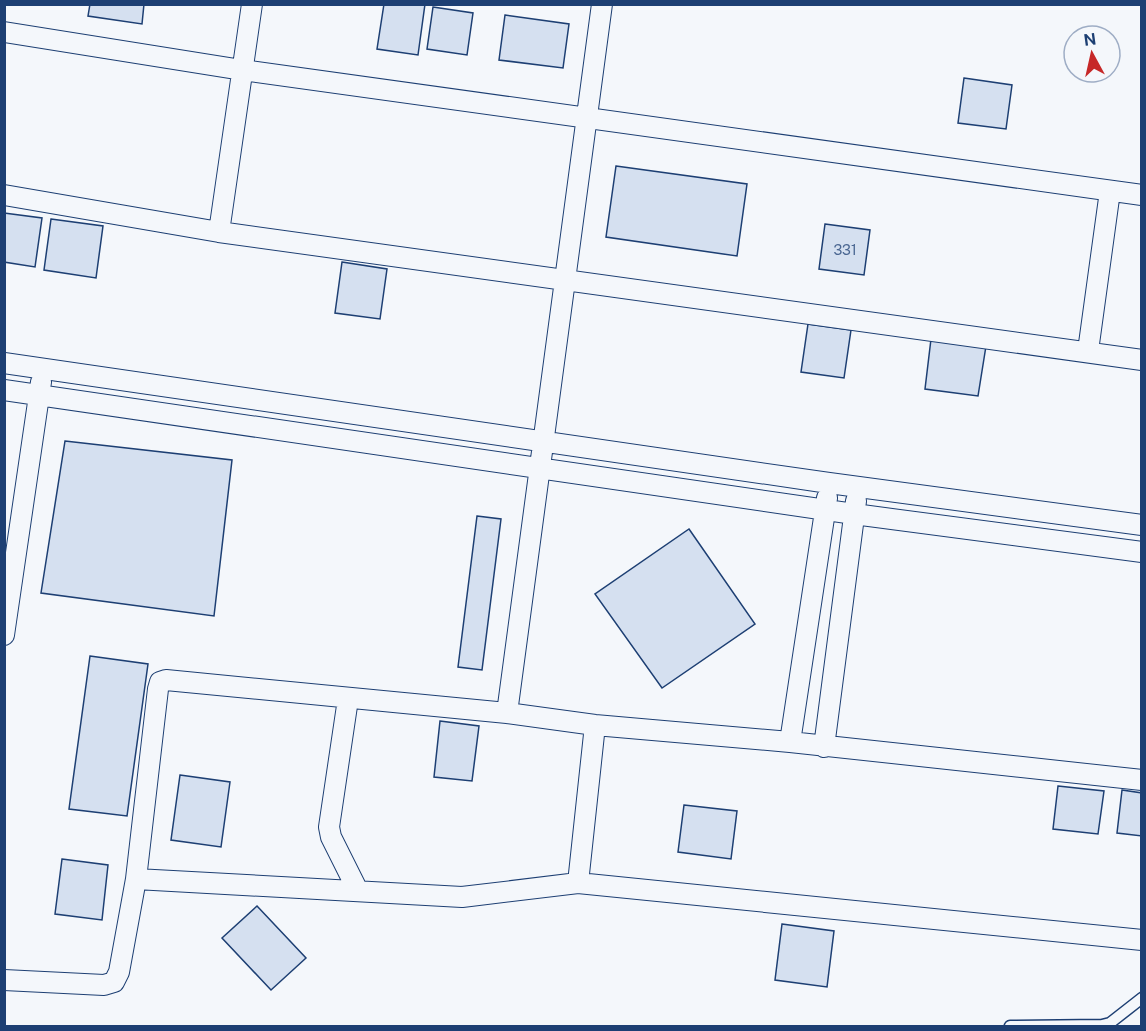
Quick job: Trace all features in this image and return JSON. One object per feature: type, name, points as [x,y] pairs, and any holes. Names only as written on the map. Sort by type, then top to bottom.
[{"type":"street","points":[[219,232],[252,4]]},
{"type":"street","points":[[507,713],[541,440],[602,4]]},
{"type":"street","points":[[4,32],[242,70],[1142,195]]},
{"type":"street","points":[[1088,351],[1110,191]]},
{"type":"street","points":[[4,195],[219,232],[1142,360]]},
{"type":"street","points":[[4,363],[829,483],[1142,525]]},
{"type":"street","points":[[4,635],[40,395],[42,368]]},
{"type":"street","points":[[4,390],[854,514],[1142,552]]},
{"type":"street","points":[[790,742],[829,483]]},
{"type":"street","points":[[824,747],[858,487]]},
{"type":"street","points":[[4,980],[105,985],[114,982],[119,972],[136,879],[160,682],[166,680],[507,713],[595,725],[790,742],[1142,780]]},
{"type":"street","points":[[348,699],[329,827],[331,837],[358,891]]},
{"type":"street","points":[[578,883],[595,725]]},
{"type":"street","points":[[136,879],[462,897],[578,883],[1142,940]]},
{"type":"lane","points":[[1010,1026],[1102,1025],[1110,1023],[1142,998]]},
{"type":"building","points":[[90,4],[144,4],[142,24],[88,16]]},
{"type":"building","points":[[384,4],[425,4],[418,55],[377,49]]},
{"type":"building","points":[[433,7],[473,13],[467,55],[427,49]]},
{"type":"building","points":[[505,15],[569,24],[563,68],[499,60]]},
{"type":"building","points":[[964,78],[1012,85],[1006,129],[958,123]]},
{"type":"building","points":[[616,166],[747,184],[737,256],[606,237]]},
{"type":"building","points":[[4,213],[42,218],[35,267],[4,262]]},
{"type":"building","points":[[51,219],[103,226],[96,278],[44,270]]},
{"type":"building","points":[[825,224],[870,230],[864,275],[819,269]]},
{"type":"building","points":[[342,262],[387,269],[380,319],[335,313]]},
{"type":"building","points":[[808,324],[851,330],[844,378],[801,372]]},
{"type":"building","points":[[931,339],[986,346],[978,396],[925,389]]},
{"type":"building","points":[[65,441],[232,460],[214,616],[41,593]]},
{"type":"building","points":[[477,516],[501,519],[482,670],[458,667]]},
{"type":"building","points":[[689,529],[755,624],[662,688],[595,594]]},
{"type":"building","points":[[90,656],[148,664],[127,816],[69,809]]},
{"type":"building","points":[[440,721],[479,726],[472,781],[434,777]]},
{"type":"building","points":[[180,775],[230,782],[221,847],[171,840]]},
{"type":"building","points":[[1058,786],[1104,791],[1098,834],[1053,829]]},
{"type":"building","points":[[1122,790],[1142,793],[1142,836],[1117,833]]},
{"type":"building","points":[[684,805],[737,811],[731,859],[678,852]]},
{"type":"building","points":[[62,859],[108,865],[102,920],[55,914]]},
{"type":"building","points":[[257,906],[306,958],[271,990],[222,938]]},
{"type":"building","points":[[782,924],[834,931],[827,987],[775,980]]}]
